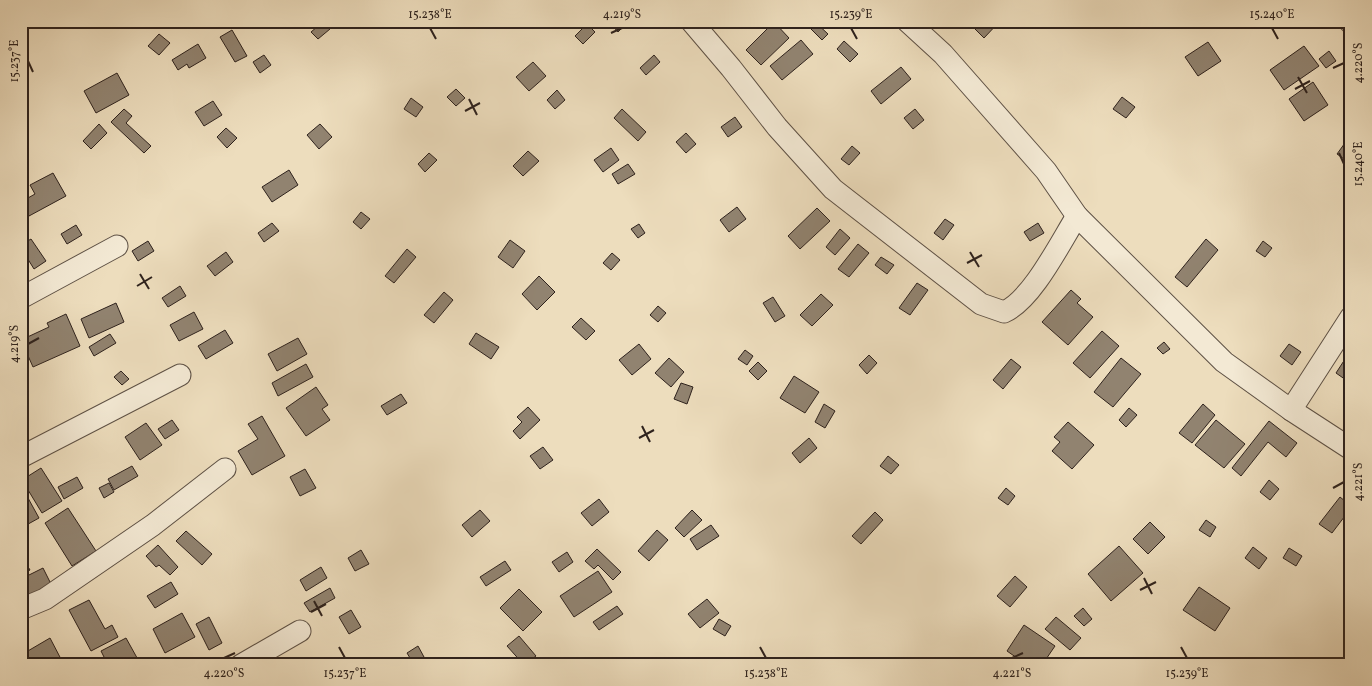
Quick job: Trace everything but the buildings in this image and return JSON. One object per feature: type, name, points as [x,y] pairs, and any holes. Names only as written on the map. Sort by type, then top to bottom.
[{"type":"street","points":[[691,21],[777,127],[833,189],[981,304],[1004,312],[1015,307],[1029,292],[1077,216]]},
{"type":"street","points":[[907,21],[943,54],[1046,171],[1077,216],[1224,362],[1291,410],[1351,449]]},
{"type":"street","points":[[21,298],[118,246]]},
{"type":"street","points":[[1291,410],[1351,317]]},
{"type":"street","points":[[21,457],[180,375]]},
{"type":"street","points":[[21,609],[45,599],[138,535],[225,469]]},
{"type":"street","points":[[241,665],[300,631]]}]
